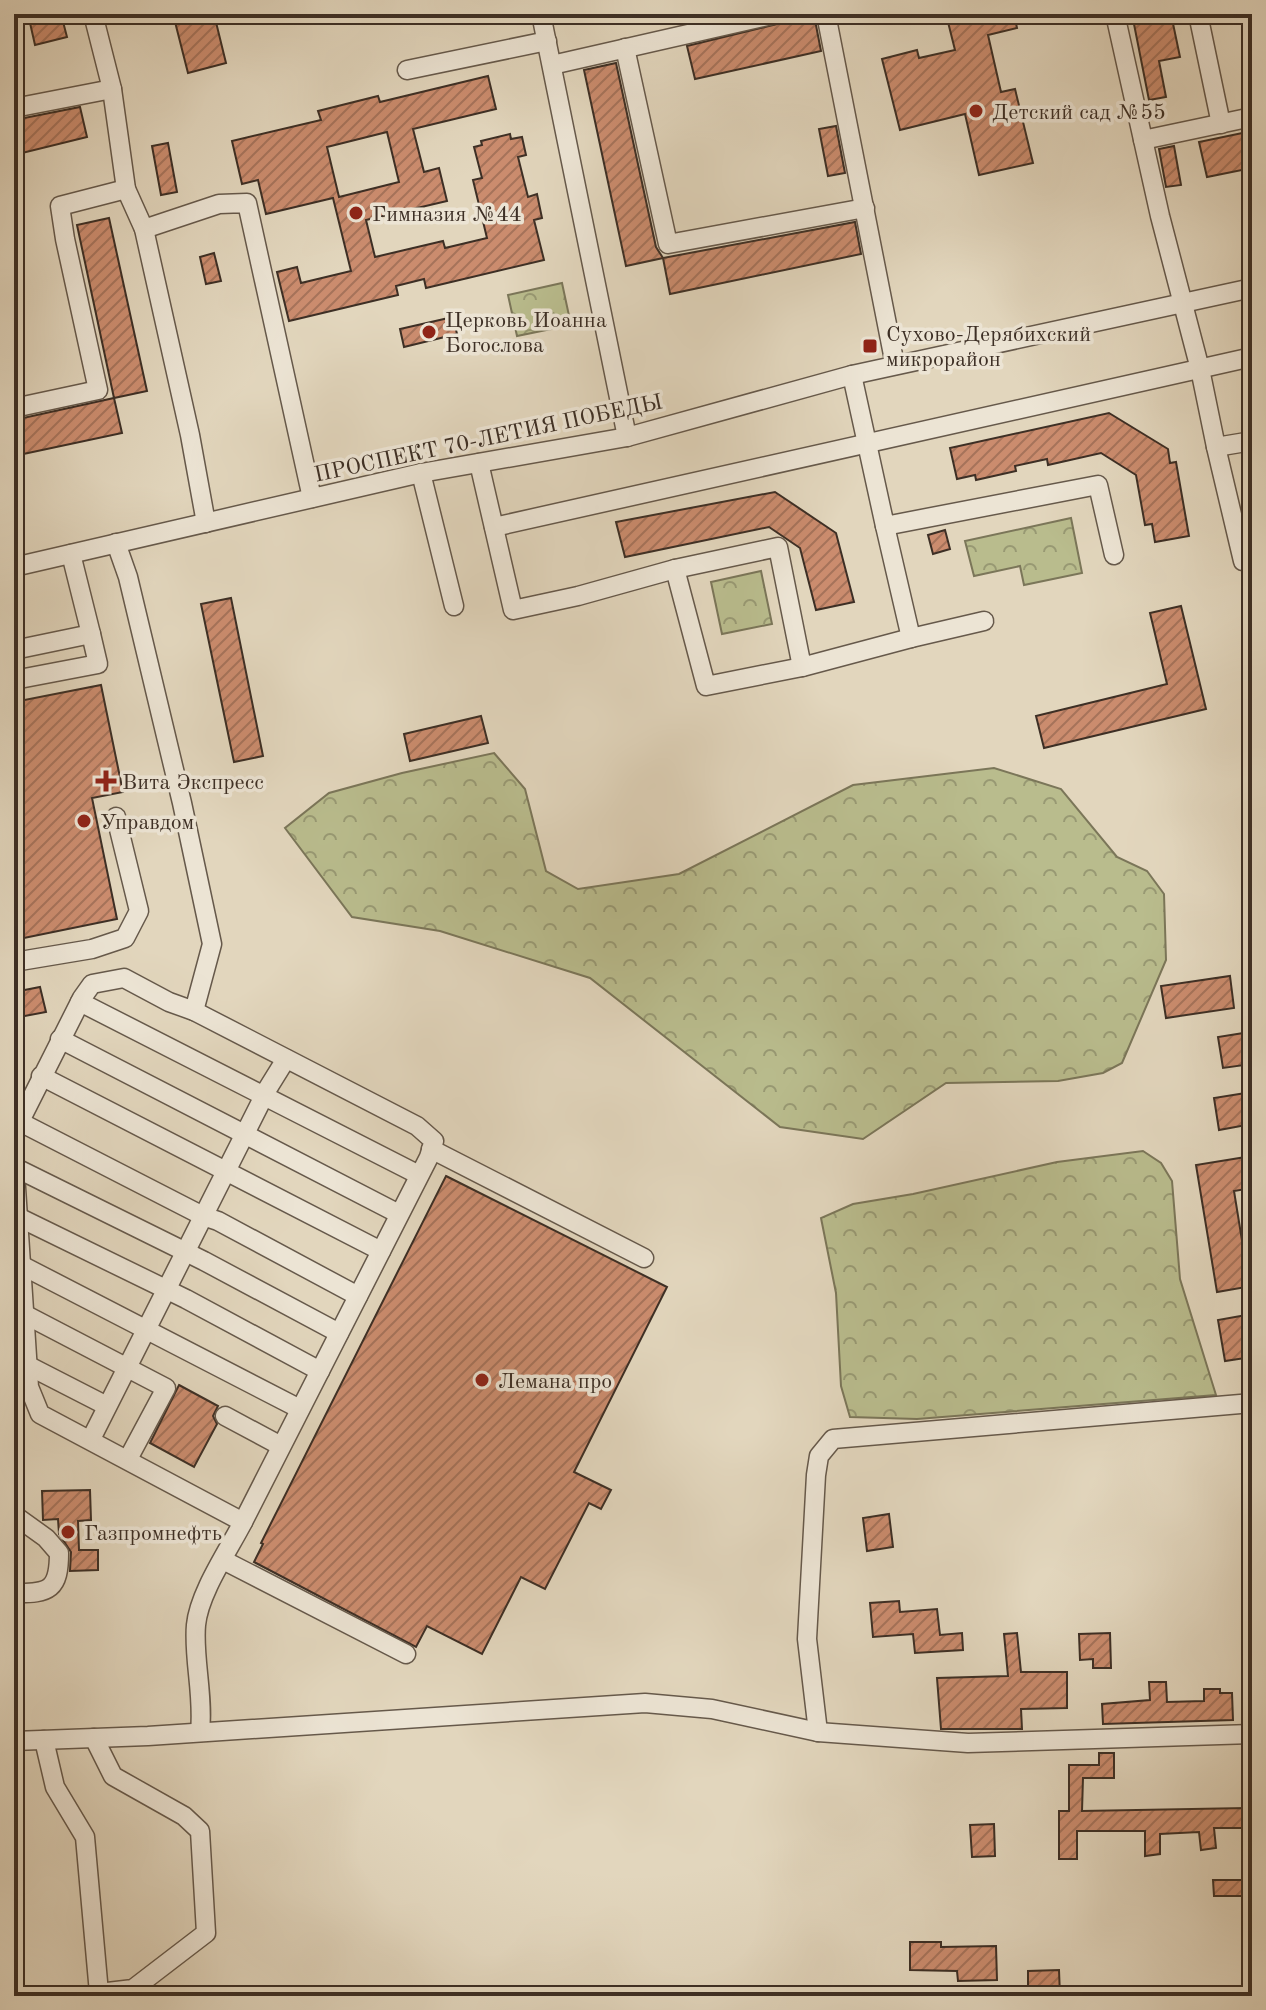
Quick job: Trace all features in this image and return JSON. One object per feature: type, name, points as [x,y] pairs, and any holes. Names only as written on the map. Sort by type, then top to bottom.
[{"type":"street","points":[[93,14],[112,89],[126,189],[144,229],[190,435],[206,523]]},
{"type":"street","points":[[541,14],[627,437]]},
{"type":"street","points":[[552,65],[776,14]]},
{"type":"street","points":[[826,14],[895,365]]},
{"type":"street","points":[[1115,14],[1243,561],[1252,562]]},
{"type":"street","points":[[1198,14],[1221,124]]},
{"type":"street","points":[[407,70],[547,41]]},
{"type":"street","points":[[625,48],[668,244],[865,208]]},
{"type":"street","points":[[14,108],[112,89]]},
{"type":"street","points":[[1143,140],[1252,117]]},
{"type":"street","points":[[14,408],[98,390],[60,206],[126,189]]},
{"type":"street","points":[[144,229],[219,204],[247,203],[312,498]]},
{"type":"street","name":"ПРОСПЕКТ 70-ЛЕТИЯ ПОБЕДЫ","points":[[14,567],[421,473],[627,437],[852,375],[1252,288]]},
{"type":"street","points":[[494,527],[866,441],[1252,357]]},
{"type":"street","points":[[852,375],[911,638]]},
{"type":"street","points":[[1216,447],[1252,441]]},
{"type":"street","points":[[479,463],[513,610],[675,569],[778,547],[802,667]]},
{"type":"street","points":[[421,473],[454,606]]},
{"type":"street","points":[[885,526],[1098,485],[1114,555]]},
{"type":"street","points":[[116,543],[128,577],[168,743],[212,944],[194,1011]]},
{"type":"street","points":[[14,680],[98,664],[71,554]]},
{"type":"street","points":[[675,569],[706,686],[802,667],[984,621]]},
{"type":"street","points":[[14,650],[91,634]]},
{"type":"street","points":[[14,962],[92,949],[125,938],[139,911],[116,817]]},
{"type":"street","points":[[200,1732],[203,1706],[195,1627],[198,1610],[381,1251],[434,1141],[417,1126],[124,978],[92,984],[60,1039],[16,1127],[218,1221],[358,1296]]},
{"type":"street","points":[[80,1002],[419,1175]]},
{"type":"street","points":[[60,1039],[399,1214]]},
{"type":"street","points":[[91,1439],[279,1067],[286,1059]]},
{"type":"street","points":[[41,1076],[381,1251]]},
{"type":"street","points":[[431,1149],[644,1258]]},
{"type":"street","points":[[14,1157],[29,1387],[40,1414],[243,1522]]},
{"type":"street","points":[[14,1167],[204,1261],[339,1333]]},
{"type":"street","points":[[18,1217],[186,1299],[320,1371]]},
{"type":"street","points":[[21,1265],[300,1409]]},
{"type":"street","points":[[24,1314],[166,1388],[128,1459]]},
{"type":"street","points":[[27,1365],[107,1406]]},
{"type":"street","points":[[818,1732],[807,1639],[816,1475],[819,1456],[833,1439],[1246,1404]]},
{"type":"street","points":[[225,1416],[281,1446]]},
{"type":"street","points":[[14,1515],[46,1538],[59,1553],[59,1573],[54,1584],[43,1591],[14,1593]]},
{"type":"street","points":[[223,1560],[406,1654]]},
{"type":"street","points":[[14,1741],[645,1703],[712,1709],[818,1732],[968,1743],[1252,1734]]},
{"type":"street","points":[[44,1740],[55,1787],[85,1837],[99,1993],[133,1989],[206,1933],[200,1831],[184,1816],[113,1776],[94,1738]]},
{"type":"green space","points":[[562,283],[571,325],[517,336],[508,295]]},
{"type":"green space","points":[[1071,518],[1082,573],[1024,585],[1020,566],[974,576],[965,541]]},
{"type":"green space","points":[[761,571],[772,624],[722,634],[711,582]]},
{"type":"green space","points":[[494,753],[525,789],[546,871],[578,889],[679,874],[853,785],[994,768],[1061,789],[1117,857],[1147,871],[1164,894],[1166,960],[1122,1063],[1103,1073],[1058,1081],[946,1083],[863,1139],[780,1127],[590,978],[440,931],[352,917],[285,828],[329,793]]},
{"type":"green space","points":[[1143,1151],[1161,1163],[1172,1181],[1180,1279],[1216,1395],[917,1419],[850,1417],[841,1386],[836,1293],[821,1218],[853,1204],[1057,1162]]},
{"type":"building","points":[[28,14],[61,14],[67,37],[35,45]]},
{"type":"building","points":[[173,14],[214,14],[226,63],[188,73]]},
{"type":"building","points":[[946,14],[1014,14],[1017,28],[988,35],[1001,92],[1015,89],[1033,163],[979,175],[965,114],[900,130],[882,59],[917,50],[919,58],[955,50]]},
{"type":"building","points":[[1132,14],[1171,14],[1180,57],[1159,61],[1166,97],[1149,100]]},
{"type":"building","points":[[814,15],[821,51],[695,79],[687,46]]},
{"type":"building","points":[[616,63],[656,247],[663,258],[626,266],[584,70]]},
{"type":"building","points":[[488,76],[496,109],[413,129],[424,172],[439,168],[447,201],[366,220],[375,257],[443,241],[445,248],[487,238],[473,180],[482,178],[474,147],[482,145],[481,141],[510,134],[511,139],[522,137],[526,155],[518,157],[528,197],[537,194],[542,218],[534,220],[544,260],[426,288],[424,279],[396,286],[398,295],[289,321],[277,272],[297,267],[301,283],[351,271],[333,198],[266,214],[258,180],[242,184],[232,141],[321,120],[318,111],[378,96],[380,102]],"holes":[[[387,132],[399,182],[339,197],[327,147]]]},
{"type":"building","points":[[80,107],[87,137],[14,155],[14,120]]},
{"type":"building","points":[[836,126],[845,173],[828,176],[819,129]]},
{"type":"building","points":[[1252,131],[1252,168],[1207,177],[1199,142]]},
{"type":"building","points":[[168,143],[177,192],[161,195],[152,146]]},
{"type":"building","points":[[1174,146],[1181,185],[1166,187],[1159,149]]},
{"type":"building","points":[[109,218],[147,391],[114,398],[77,225]]},
{"type":"building","points":[[855,222],[861,254],[670,294],[663,258]]},
{"type":"building","points":[[214,253],[221,281],[206,284],[200,257]]},
{"type":"building","name":"Церковь Иоанна Богослова","points":[[453,317],[457,334],[404,347],[400,329]]},
{"type":"building","points":[[114,398],[122,433],[14,456],[14,420]]},
{"type":"building","points":[[1109,413],[1168,449],[1170,463],[1176,462],[1189,536],[1155,542],[1152,524],[1145,525],[1136,475],[1101,453],[1048,465],[1047,459],[1015,466],[1016,471],[976,480],[975,475],[957,479],[950,448]]},
{"type":"building","points":[[775,492],[836,533],[854,602],[816,610],[800,548],[769,527],[625,557],[616,522]]},
{"type":"building","points":[[945,530],[950,549],[933,554],[928,535]]},
{"type":"building","points":[[231,598],[263,756],[234,762],[201,604]]},
{"type":"building","points":[[1181,606],[1206,709],[1044,748],[1036,716],[1167,684],[1150,613]]},
{"type":"building","points":[[101,685],[123,792],[92,798],[117,919],[14,940],[14,702]]},
{"type":"building","points":[[481,716],[488,743],[410,761],[404,734]]},
{"type":"building","points":[[1230,976],[1234,1008],[1166,1018],[1161,986]]},
{"type":"building","points":[[40,987],[46,1012],[14,1018],[14,992]]},
{"type":"building","points":[[1250,1032],[1252,1064],[1223,1068],[1218,1037]]},
{"type":"building","points":[[1252,1092],[1252,1124],[1219,1130],[1214,1098]]},
{"type":"building","points":[[1252,1156],[1252,1188],[1234,1191],[1244,1253],[1252,1252],[1252,1286],[1217,1292],[1196,1165]]},
{"type":"building","name":"Лемана про","points":[[446,1176],[667,1287],[574,1472],[611,1490],[601,1509],[589,1503],[545,1589],[521,1577],[482,1654],[427,1626],[416,1647],[254,1562]]},
{"type":"building","points":[[1252,1314],[1252,1357],[1225,1361],[1218,1320]]},
{"type":"building","points":[[179,1385],[218,1406],[213,1416],[217,1424],[194,1467],[150,1443]]},
{"type":"building","points":[[90,1490],[91,1520],[78,1521],[79,1550],[98,1550],[98,1570],[70,1571],[71,1552],[59,1534],[58,1519],[43,1520],[42,1491]]},
{"type":"building","points":[[889,1514],[893,1547],[867,1551],[863,1518]]},
{"type":"building","points":[[899,1601],[900,1612],[937,1609],[940,1635],[962,1633],[963,1650],[915,1653],[913,1634],[873,1637],[870,1603]]},
{"type":"building","points":[[1017,1633],[1021,1672],[1067,1672],[1067,1708],[1021,1709],[1022,1729],[941,1729],[937,1678],[1008,1676],[1004,1634]]},
{"type":"building","points":[[1110,1633],[1111,1668],[1093,1668],[1093,1659],[1080,1660],[1079,1634]]},
{"type":"building","points":[[1149,1682],[1166,1682],[1167,1702],[1204,1701],[1204,1689],[1232,1693],[1233,1720],[1103,1724],[1102,1704],[1150,1700]]},
{"type":"building","points":[[1099,1753],[1114,1753],[1114,1778],[1083,1778],[1082,1811],[1246,1808],[1246,1828],[1214,1828],[1216,1848],[1201,1850],[1199,1832],[1160,1834],[1160,1854],[1145,1856],[1145,1831],[1077,1831],[1077,1859],[1059,1859],[1059,1811],[1069,1811],[1069,1765],[1099,1765]]},
{"type":"building","points":[[994,1824],[995,1856],[972,1857],[970,1825]]},
{"type":"building","points":[[1213,1880],[1244,1880],[1244,1896],[1214,1896]]},
{"type":"building","points":[[910,1942],[941,1942],[941,1947],[996,1946],[997,1980],[958,1981],[957,1971],[910,1970]]},
{"type":"building","points":[[1059,1970],[1060,1996],[1028,1996],[1028,1971]]},
{"type":"place","name":"Детский сад №55","points":[[976,111]]},
{"type":"place","name":"Гимназия №44","points":[[356,213]]},
{"type":"place","name":"Церковь Иоанна Богослова","points":[[429,332]]},
{"type":"place","name":"Сухово-Дерябихский микрорайон","points":[[870,346]]},
{"type":"place","name":"Вита Экспресс","points":[[106,781]]},
{"type":"place","name":"Управдом","points":[[84,821]]},
{"type":"place","name":"Лемана про","points":[[482,1380]]},
{"type":"place","name":"Газпромнефть","points":[[68,1532]]}]
